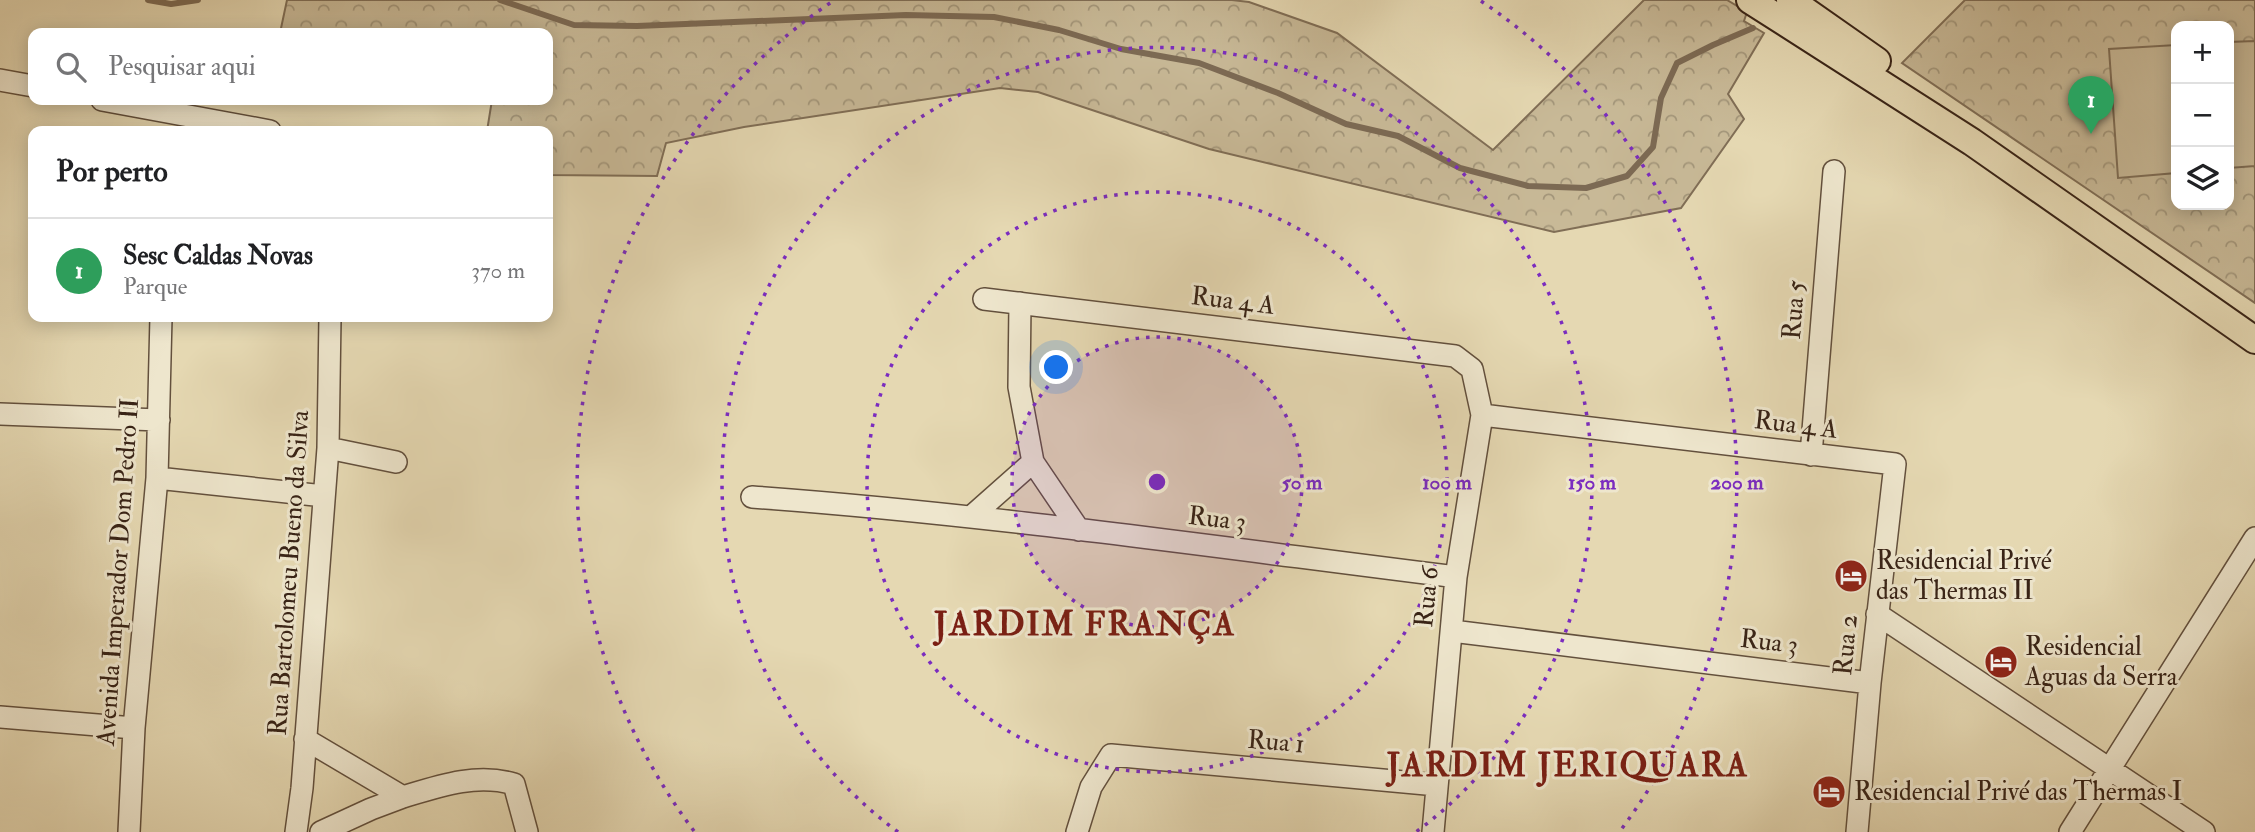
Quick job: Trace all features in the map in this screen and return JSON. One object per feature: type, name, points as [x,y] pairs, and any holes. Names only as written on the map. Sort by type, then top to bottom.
[{"type":"main road","points":[[1750,0],[1972,142],[2255,340]]},
{"type":"main road","points":[[1790,0],[1906,81],[1972,142]]},
{"type":"street","points":[[0,80],[28,85]]},
{"type":"street","points":[[116,105],[165,122],[212,126]]},
{"type":"street","name":"Rua 5","points":[[1811,455],[1834,171]]},
{"type":"street","name":"Rua 4 A","points":[[984,299],[1455,356],[1472,369]]},
{"type":"street","points":[[1020,303],[1019,387],[1033,462],[1079,530]]},
{"type":"street","name":"Avenida Imperador Dom Pedro II","points":[[129,832],[134,728],[157,478],[161,322]]},
{"type":"street","name":"Rua Bartolomeu Bueno da Silva","points":[[296,832],[328,448],[330,322]]},
{"type":"street","name":"Rua 6","points":[[1433,832],[1456,577],[1482,415],[1472,369]]},
{"type":"street","points":[[0,414],[159,420]]},
{"type":"street","name":"Rua 4 A","points":[[1482,415],[1895,464]]},
{"type":"street","points":[[328,448],[396,462]]},
{"type":"street","points":[[972,516],[1033,462]]},
{"type":"street","name":"Rua 2","points":[[1857,832],[1877,614],[1895,464]]},
{"type":"street","points":[[157,478],[324,496]]},
{"type":"street","name":"Rua 3","points":[[752,498],[878,506],[972,516],[1456,577]]},
{"type":"street","points":[[2070,832],[2255,538]]},
{"type":"street","points":[[1877,614],[2204,832]]},
{"type":"street","name":"Rua 3","points":[[1452,631],[1870,682]]},
{"type":"street","points":[[0,717],[134,728]]},
{"type":"street","points":[[305,739],[403,797]]},
{"type":"street","name":"Rua 1","points":[[1077,832],[1091,787],[1111,755],[1437,785]]},
{"type":"street","points":[[321,832],[403,797],[455,782],[497,779],[514,784],[527,832]]},
{"type":"green space","points":[[287,0],[1232,0],[1249,2],[1337,33],[1493,150],[1644,0],[1727,0],[1747,12],[1744,21],[1764,33],[1728,94],[1744,119],[1681,208],[1554,232],[1209,149],[1038,92],[1000,88],[744,127],[666,143],[657,176],[553,175],[553,126],[488,126],[491,105],[553,105],[553,28],[281,28]]},
{"type":"green space","points":[[1965,0],[2255,0],[2255,303],[1902,63]]},
{"type":"green space","points":[[2255,41],[2255,166],[2234,168],[2234,42]]},
{"type":"green space","points":[[2171,45],[2171,173],[2118,178],[2109,49]]},
{"type":"waterway","points":[[148,0],[171,4],[198,0]]},
{"type":"waterway","points":[[500,0],[574,25],[637,26],[906,15],[994,17],[1059,30],[1121,49],[1199,63],[1278,93],[1346,124],[1398,136],[1460,168],[1528,186],[1586,188],[1627,176],[1653,147],[1661,98],[1677,63],[1753,28]]},
{"type":"place","name":"Sesc Caldas Novas","points":[[2091,134]]},
{"type":"place","name":"Residencial Privé das Thermas II","points":[[1851,576]]},
{"type":"place","name":"Residencial Aguas da Serra","points":[[2001,662]]},
{"type":"place","name":"Residencial Privé das Thermas I","points":[[1829,792]]},
{"type":"district","name":"JARDIM FRANÇA","points":[[1085,624]]},
{"type":"district","name":"JARDIM JERIQUARA","points":[[1568,765]]}]
